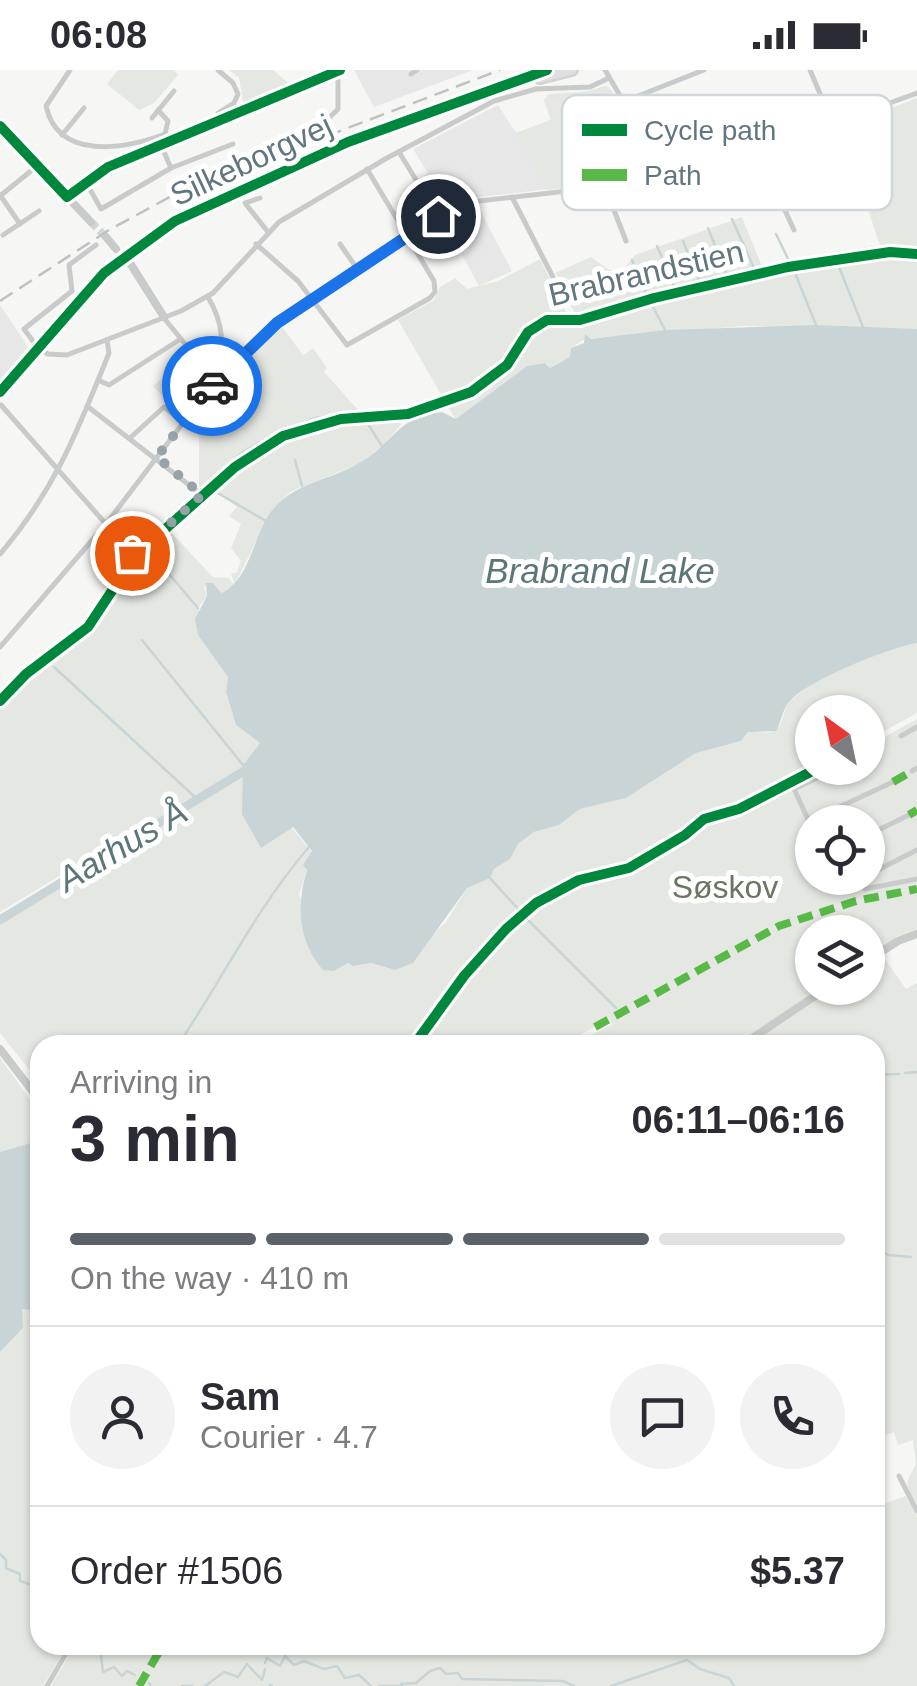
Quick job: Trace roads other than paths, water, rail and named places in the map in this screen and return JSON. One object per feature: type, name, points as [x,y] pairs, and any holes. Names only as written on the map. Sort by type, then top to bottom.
[{"type":"main road","name":"Silkeborgvej","points":[[0,392],[104,273],[186,215],[348,142],[548,70]]},
{"type":"main road","name":"Silkeborgvej","points":[[522,81],[572,70]]},
{"type":"street","points":[[70,70],[46,106],[50,121],[62,136],[103,148],[165,140]]},
{"type":"street","points":[[218,70],[233,82],[238,94],[234,103],[218,113],[218,122]]},
{"type":"street","points":[[67,197],[108,166],[339,70],[338,109],[329,118]]},
{"type":"street","points":[[604,70],[619,95]]},
{"type":"street","points":[[641,95],[704,70]]},
{"type":"street","points":[[810,70],[821,95]]},
{"type":"street","points":[[96,246],[69,265],[72,292],[24,328],[38,348],[48,354],[67,356],[208,297],[268,232],[367,169],[494,102],[536,89],[590,87],[610,78]]},
{"type":"street","points":[[152,118],[174,91]]},
{"type":"street","points":[[892,103],[917,94]]},
{"type":"street","points":[[62,136],[84,108]]},
{"type":"street","points":[[158,110],[168,121],[165,140],[171,168]]},
{"type":"street","points":[[2,131],[91,222]]},
{"type":"street","points":[[85,181],[100,209],[171,168],[234,144]]},
{"type":"street","points":[[398,152],[438,216]]},
{"type":"street","points":[[20,224],[0,196],[38,166]]},
{"type":"street","points":[[256,244],[312,300],[347,345],[430,298],[436,288],[367,169]]},
{"type":"street","points":[[0,646],[106,524],[215,382],[258,339],[438,216],[470,202],[562,192]]},
{"type":"street","points":[[512,197],[558,288]]},
{"type":"street","points":[[260,198],[245,203],[268,232]]},
{"type":"street","points":[[613,210],[626,240]]},
{"type":"street","points":[[785,210],[794,230]]},
{"type":"street","points":[[3,235],[40,211]]},
{"type":"street","points":[[106,237],[116,249]]},
{"type":"street","points":[[340,244],[358,270]]},
{"type":"street","points":[[130,264],[179,340],[215,382]]},
{"type":"street","points":[[207,372],[218,362],[222,341],[218,316],[208,297]]},
{"type":"street","points":[[0,554],[39,506],[59,471],[108,353],[107,340]]},
{"type":"street","points":[[98,380],[109,385],[179,340]]},
{"type":"street","points":[[1,406],[17,419],[106,524]]},
{"type":"street","points":[[87,406],[202,495],[134,556],[112,531]]},
{"type":"street","points":[[130,438],[164,407],[184,422]]},
{"type":"street","points":[[901,736],[917,728]]},
{"type":"street","points":[[849,805],[893,782]]},
{"type":"street","points":[[802,785],[794,789],[802,805]]},
{"type":"street","points":[[885,826],[909,815]]},
{"type":"street","points":[[885,866],[917,850]]},
{"type":"street","points":[[885,885],[917,879]]},
{"type":"street","points":[[885,949],[917,934]]},
{"type":"street","points":[[757,1035],[802,1005]]},
{"type":"street","points":[[0,1048],[30,1088]]},
{"type":"street","points":[[898,1476],[917,1511]]},
{"type":"street","points":[[46,1686],[65,1655]]},
{"type":"water","name":"Brabrand Lake","points":[[816,325],[917,329],[917,643],[869,658],[795,695],[776,731],[748,732],[741,741],[696,753],[626,798],[580,809],[559,825],[534,832],[518,844],[510,859],[494,869],[490,878],[467,888],[413,963],[395,970],[371,963],[348,963],[334,971],[323,970],[308,947],[302,922],[301,896],[307,870],[303,865],[312,851],[293,827],[261,848],[242,814],[243,765],[260,743],[236,725],[226,692],[228,677],[198,635],[195,619],[207,596],[206,583],[213,583],[221,593],[230,588],[238,580],[277,505],[310,484],[359,463],[414,420],[442,412],[456,419],[527,366],[545,363],[550,368],[570,357],[571,348],[584,343],[585,334],[591,339],[665,330]]},
{"type":"water","points":[[30,1143],[30,1310],[22,1309],[23,1328],[0,1352],[0,1152]]},
{"type":"waterway","points":[[732,219],[754,268]]},
{"type":"waterway","points":[[708,228],[726,273]]},
{"type":"waterway","points":[[776,234],[789,261]]},
{"type":"waterway","points":[[683,241],[699,280]]},
{"type":"waterway","points":[[657,246],[674,286]]},
{"type":"waterway","points":[[838,253],[877,247]]},
{"type":"waterway","points":[[632,260],[647,295],[710,277]]},
{"type":"waterway","points":[[713,277],[785,262]]},
{"type":"waterway","points":[[837,262],[863,327]]},
{"type":"waterway","points":[[795,273],[816,325]]},
{"type":"waterway","points":[[651,303],[665,330]]},
{"type":"waterway","points":[[274,434],[316,418],[356,412]]},
{"type":"waterway","points":[[366,421],[382,446]]},
{"type":"waterway","points":[[211,480],[243,452],[269,437]]},
{"type":"waterway","points":[[295,460],[302,486]]},
{"type":"waterway","points":[[216,492],[266,521]]},
{"type":"waterway","points":[[169,574],[198,608]]},
{"type":"waterway","points":[[142,640],[243,765]]},
{"type":"waterway","points":[[54,667],[196,798]]},
{"type":"waterway","name":"Aarhus Å","points":[[0,920],[244,771]]},
{"type":"waterway","points":[[184,1035],[256,919],[309,847]]},
{"type":"waterway","points":[[490,878],[519,910]]},
{"type":"waterway","points":[[524,916],[616,1008]]},
{"type":"waterway","points":[[905,1073],[917,1072]]},
{"type":"waterway","points":[[885,1075],[899,1074]]},
{"type":"waterway","points":[[885,1253],[911,1257]]},
{"type":"waterway","points":[[0,1554],[6,1560],[6,1568],[30,1584]]},
{"type":"waterway","points":[[101,1655],[103,1672],[114,1667],[122,1676],[127,1671],[135,1675]]},
{"type":"waterway","points":[[265,1663],[267,1658],[280,1666],[285,1656],[294,1665],[304,1661],[324,1669],[337,1666],[345,1678],[359,1675],[371,1686]]},
{"type":"waterway","points":[[611,1686],[687,1660],[700,1669],[729,1678],[734,1686]]},
{"type":"waterway","points":[[205,1686],[224,1672],[238,1677],[247,1664],[262,1680],[265,1669]]},
{"type":"waterway","points":[[401,1684],[416,1683],[440,1668],[446,1674],[458,1673],[462,1679],[563,1681],[574,1686]]},
{"type":"waterway","points":[[182,1686],[193,1686]]},
{"type":"waterway","points":[[379,1686],[402,1686]]},
{"type":"tunnel","points":[[91,222],[106,237]]},
{"type":"railway","points":[[0,301],[109,230],[177,193],[500,70]]},
{"type":"park label","name":"Søskov","points":[[725,887]]}]
